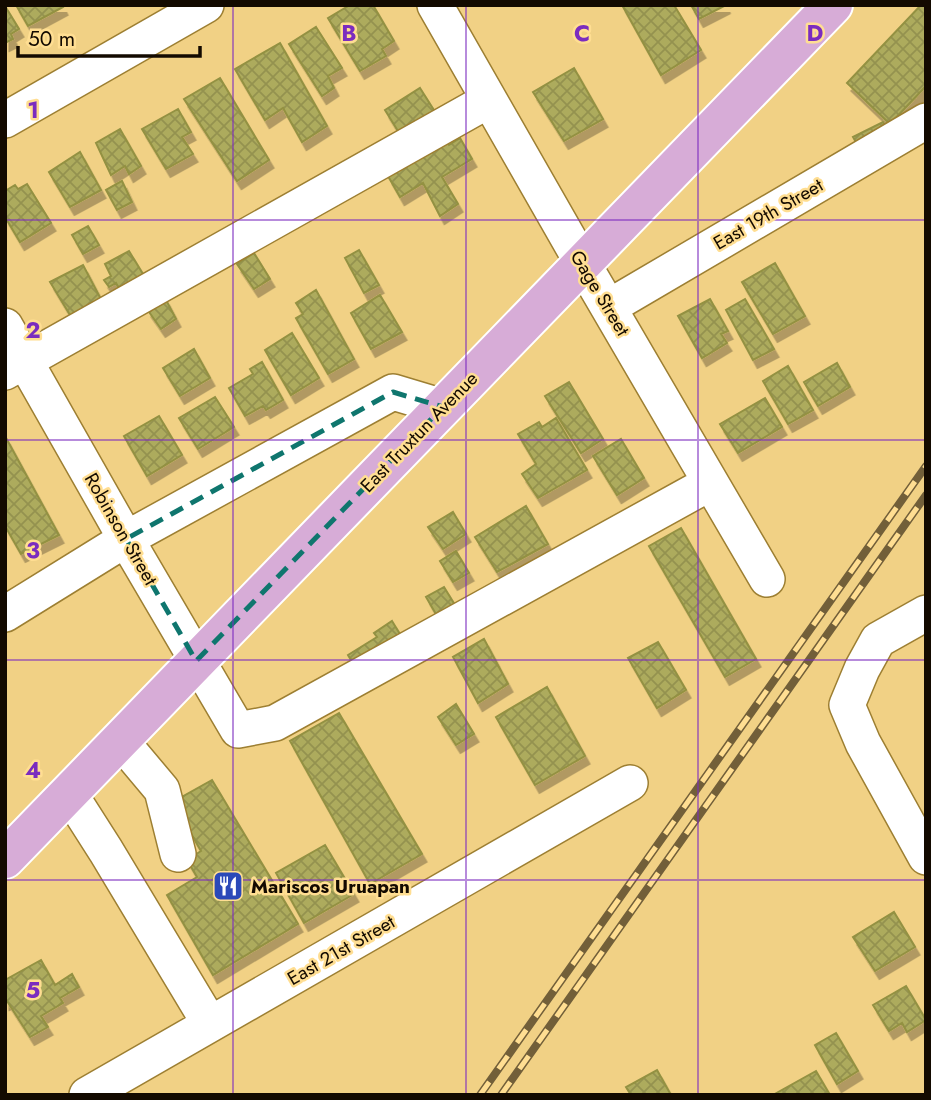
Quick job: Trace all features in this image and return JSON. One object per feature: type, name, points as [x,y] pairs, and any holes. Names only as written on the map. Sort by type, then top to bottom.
[{"type":"main road","name":"East Truxtun Avenue","points":[[5,859],[833,5]]},
{"type":"street","points":[[5,120],[206,5]]},
{"type":"street","name":"Gage Street","points":[[435,5],[767,579]]},
{"type":"street","points":[[15,366],[489,100]]},
{"type":"street","name":"East 19th Street","points":[[609,307],[926,121]]},
{"type":"street","name":"Robinson Street","points":[[5,326],[15,366],[126,538],[238,730],[275,723],[710,483]]},
{"type":"street","points":[[5,614],[126,538],[393,392],[443,407]]},
{"type":"street","points":[[926,613],[878,640],[847,705],[863,743],[926,857]]},
{"type":"street","points":[[120,740],[162,790],[178,854]]},
{"type":"street","name":"East 21st Street","points":[[87,1095],[631,783]]},
{"type":"street","points":[[69,793],[210,1024]]},
{"type":"highlighted area","points":[[393,392],[443,407],[196,661],[126,539]]},
{"type":"building","points":[[16,5],[62,5],[63,7],[28,26]]},
{"type":"building","points":[[350,5],[373,5],[394,41],[382,49],[386,56],[360,71],[328,18]]},
{"type":"building","points":[[622,5],[674,5],[701,50],[661,75]]},
{"type":"building","points":[[691,5],[726,5],[699,19]]},
{"type":"building","points":[[921,5],[926,5],[926,86],[890,124],[847,83]]},
{"type":"building","points":[[5,6],[19,29],[11,34],[13,39],[5,43]]},
{"type":"building","points":[[316,27],[342,68],[328,76],[334,88],[322,96],[289,44]]},
{"type":"building","points":[[280,43],[327,126],[302,142],[283,108],[265,120],[235,69]]},
{"type":"building","points":[[574,68],[603,119],[564,141],[533,92]]},
{"type":"building","points":[[220,78],[269,160],[237,181],[184,99]]},
{"type":"building","points":[[420,88],[437,115],[401,136],[385,110]]},
{"type":"building","points":[[178,109],[191,132],[182,137],[193,154],[166,169],[142,129]]},
{"type":"building","points":[[883,122],[888,130],[858,146],[853,137]]},
{"type":"building","points":[[120,129],[141,166],[129,174],[125,166],[111,175],[96,143]]},
{"type":"building","points":[[460,138],[472,159],[442,177],[458,204],[440,216],[423,183],[400,197],[388,176],[446,141],[449,145]]},
{"type":"building","points":[[80,152],[101,190],[70,207],[49,172]]},
{"type":"building","points":[[122,181],[132,202],[117,210],[106,190]]},
{"type":"building","points":[[27,184],[51,223],[20,242],[5,217],[5,191],[15,185],[18,189]]},
{"type":"building","points":[[88,226],[99,245],[83,254],[72,235]]},
{"type":"building","points":[[359,250],[379,285],[364,293],[345,258]]},
{"type":"building","points":[[129,251],[146,279],[121,293],[116,283],[109,287],[104,280],[111,276],[105,264]]},
{"type":"building","points":[[254,253],[270,279],[254,289],[237,264]]},
{"type":"building","points":[[775,263],[805,316],[773,334],[742,282]]},
{"type":"building","points":[[83,265],[103,303],[73,320],[50,282]]},
{"type":"building","points":[[316,290],[354,359],[328,374],[296,318],[303,314],[296,303]]},
{"type":"building","points":[[380,295],[402,332],[371,349],[351,313]]},
{"type":"building","points":[[165,298],[176,319],[161,329],[147,309]]},
{"type":"building","points":[[710,299],[728,331],[721,334],[727,343],[702,358],[678,316]]},
{"type":"building","points":[[745,299],[774,349],[753,360],[726,310]]},
{"type":"building","points":[[292,333],[319,378],[291,395],[265,350]]},
{"type":"building","points":[[194,349],[210,378],[180,396],[163,368]]},
{"type":"building","points":[[262,362],[283,400],[266,410],[263,406],[245,416],[229,388],[253,374],[250,369]]},
{"type":"building","points":[[837,363],[850,387],[818,406],[804,382]]},
{"type":"building","points":[[788,366],[813,410],[788,424],[763,381]]},
{"type":"building","points":[[569,382],[603,439],[581,453],[545,396]]},
{"type":"building","points":[[215,397],[234,427],[198,449],[179,418]]},
{"type":"building","points":[[765,398],[782,427],[738,453],[720,424]]},
{"type":"building","points":[[159,416],[182,455],[147,476],[124,436]]},
{"type":"building","points":[[556,418],[587,470],[538,498],[522,474],[536,464],[518,434],[539,422],[542,427]]},
{"type":"building","points":[[5,436],[59,535],[21,554],[5,526]]},
{"type":"building","points":[[621,439],[644,478],[617,495],[593,456]]},
{"type":"building","points":[[526,506],[548,544],[497,572],[475,537]]},
{"type":"building","points":[[453,512],[466,534],[443,549],[428,527]]},
{"type":"building","points":[[681,528],[756,659],[725,677],[649,546]]},
{"type":"building","points":[[456,551],[469,573],[453,582],[440,561]]},
{"type":"building","points":[[444,587],[458,610],[440,621],[426,597]]},
{"type":"building","points":[[392,621],[406,644],[358,672],[348,655],[377,637],[374,633]]},
{"type":"building","points":[[484,639],[508,684],[478,703],[453,657]]},
{"type":"building","points":[[658,642],[686,690],[657,708],[628,658]]},
{"type":"building","points":[[547,687],[585,756],[535,785],[496,717]]},
{"type":"building","points":[[456,704],[474,734],[456,745],[438,717]]},
{"type":"building","points":[[339,713],[422,854],[370,884],[290,741]]},
{"type":"building","name":"Mariscos Uruapan","points":[[212,780],[298,924],[213,975],[167,895],[197,877],[187,860],[201,851],[173,802]]},
{"type":"building","points":[[325,845],[354,894],[304,923],[276,873]]},
{"type":"building","points":[[894,912],[915,947],[875,971],[853,937]]},
{"type":"building","points":[[41,960],[55,985],[72,974],[79,987],[60,998],[63,1003],[41,1016],[48,1027],[30,1037],[7,1001],[5,1002],[5,980]]},
{"type":"building","points":[[906,986],[926,1020],[907,1032],[902,1023],[889,1031],[873,1005]]},
{"type":"building","points":[[836,1033],[858,1071],[837,1084],[815,1045]]},
{"type":"building","points":[[657,1070],[671,1095],[631,1095],[626,1087]]},
{"type":"building","points":[[816,1071],[830,1095],[773,1095]]},
{"type":"railway","points":[[480,1095],[926,466]]},
{"type":"railway","points":[[501,1095],[926,495]]},
{"type":"place","name":"Mariscos Uruapan","points":[[228,886]]}]
